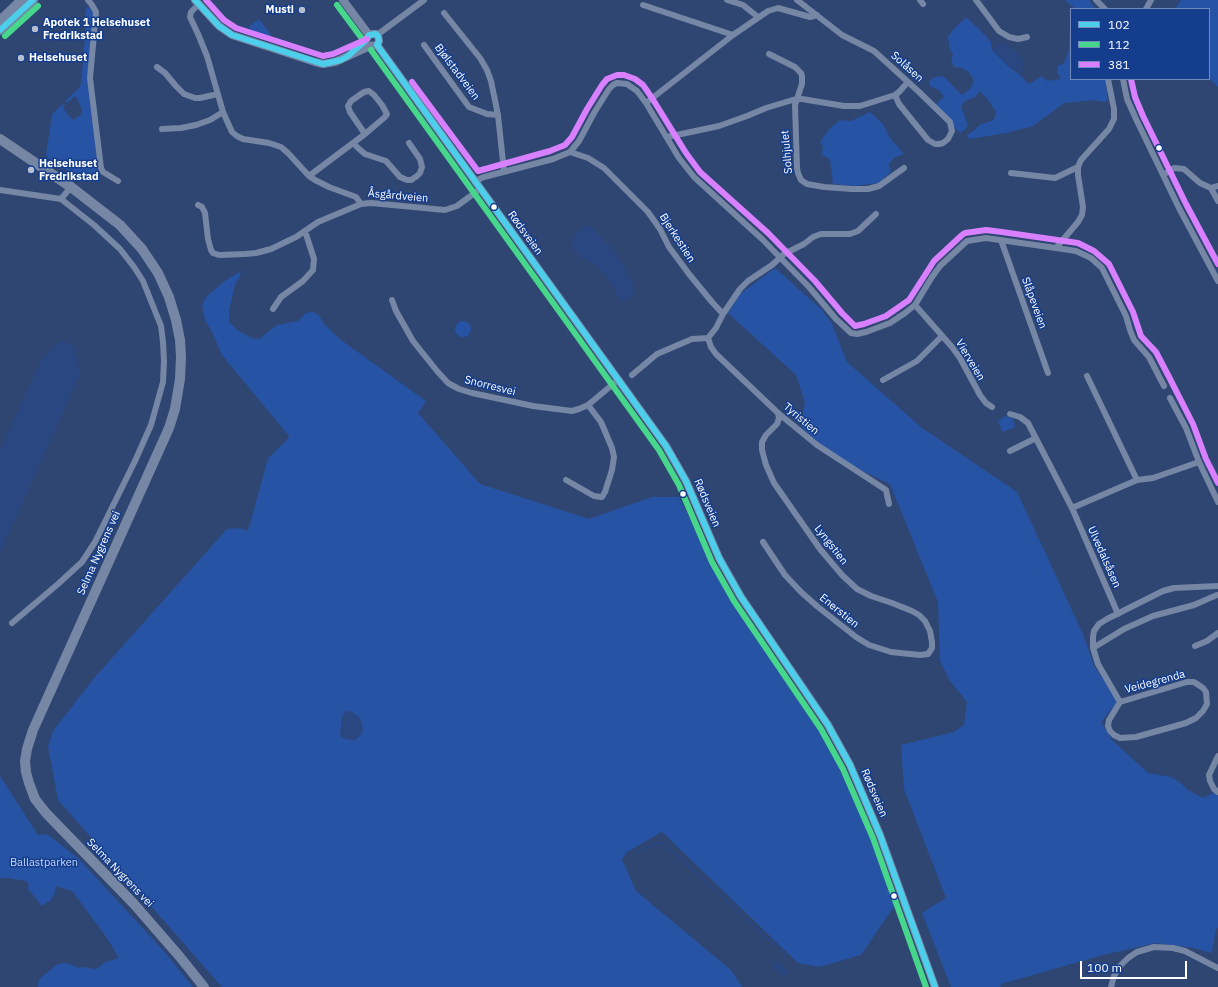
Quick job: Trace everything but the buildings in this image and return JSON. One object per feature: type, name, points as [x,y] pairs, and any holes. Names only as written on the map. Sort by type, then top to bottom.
[{"type":"main road","points":[[0,21],[22,0]]},
{"type":"main road","points":[[0,30],[32,0]]},
{"type":"main road","name":"Selma Nygrens vei","points":[[0,139],[71,187],[120,225],[142,249],[158,273],[169,297],[176,320],[180,340],[181,357],[180,379],[175,409],[163,442],[33,730],[26,755],[26,772],[36,799],[46,813],[134,904],[204,987]]},
{"type":"street","points":[[88,0],[96,12],[90,78],[101,168],[103,172],[118,181]]},
{"type":"street","name":"Rødsveien","points":[[343,0],[666,446],[686,481],[719,558],[741,597],[828,725],[850,766],[880,835],[935,987]]},
{"type":"street","points":[[197,2],[224,30],[238,37],[323,64],[336,62],[348,56],[355,48],[372,40],[424,0]]},
{"type":"street","points":[[727,0],[743,5],[758,17]]},
{"type":"street","name":"Solåsen","points":[[797,0],[842,35],[874,51],[908,82],[950,122],[952,131],[948,139],[939,144],[928,140],[900,104],[895,95]]},
{"type":"street","points":[[976,0],[999,31],[1009,37],[1018,39],[1027,37]]},
{"type":"street","points":[[1096,0],[1104,8]]},
{"type":"street","name":"Åsgårdveien","points":[[197,2],[191,12],[190,17],[207,56],[223,112],[230,129],[235,134],[243,139],[269,143],[281,147],[309,176],[322,185],[356,197],[361,204],[371,203],[445,210],[457,206],[480,189]]},
{"type":"street","points":[[643,5],[733,35]]},
{"type":"street","points":[[646,103],[733,35],[768,10],[778,8],[810,17],[817,15]]},
{"type":"street","name":"Bjølstadveien","points":[[444,13],[480,58],[487,70],[496,98],[504,171]]},
{"type":"street","name":"Bjølstadveien","points":[[424,45],[469,107],[487,114],[498,115]]},
{"type":"street","name":"Solhjulet","points":[[769,54],[794,67],[801,73],[803,80],[796,99],[795,118],[797,168],[799,177],[804,182],[824,187],[868,189],[879,186],[904,168]]},
{"type":"street","points":[[157,67],[165,73],[184,94],[195,98],[200,98],[218,94]]},
{"type":"street","points":[[1056,248],[1082,215],[1083,206],[1078,175],[1078,167],[1081,160],[1109,130],[1114,119],[1114,109],[1108,80]]},
{"type":"street","points":[[1123,80],[1127,99],[1162,175],[1202,254],[1218,281]]},
{"type":"street","points":[[667,137],[719,126],[766,108],[796,99],[844,106],[860,106],[895,95],[900,92],[908,82]]},
{"type":"street","points":[[475,181],[504,171],[553,159],[570,152],[579,141],[606,92],[613,85],[620,83],[630,86],[637,91],[646,103],[679,158],[694,177],[762,239],[809,287],[836,319],[851,333],[857,334],[866,332],[890,323],[905,314],[915,305],[940,266],[967,241],[986,238],[1076,251],[1091,258],[1102,268],[1126,316],[1134,340],[1149,357],[1164,386]]},
{"type":"street","points":[[309,176],[365,134],[387,114],[382,105],[369,91],[364,92],[351,101],[348,106],[350,112],[365,134]]},
{"type":"street","points":[[162,128],[181,128],[196,125],[210,120],[223,112]]},
{"type":"street","points":[[353,142],[366,154],[386,161],[400,176],[407,180],[411,180],[420,173],[422,167],[420,158],[409,143]]},
{"type":"street","name":"Bjerkestien","points":[[570,152],[588,158],[604,168],[648,212],[660,229],[669,247],[689,274],[724,314]]},
{"type":"street","points":[[1011,173],[1055,178],[1078,167]]},
{"type":"street","points":[[1162,175],[1174,168],[1184,169],[1200,183],[1215,187],[1218,201]]},
{"type":"street","points":[[61,199],[71,187]]},
{"type":"street","points":[[0,190],[61,199],[94,225],[120,249],[144,280],[161,326],[164,361],[163,382],[152,425],[136,461],[95,542],[82,562],[12,622]]},
{"type":"street","points":[[198,205],[205,213],[209,247],[215,255],[245,254],[264,251],[282,244],[318,222],[361,204]]},
{"type":"street","points":[[632,375],[657,354],[692,339],[708,338],[716,328],[740,289],[748,281],[772,265],[784,254],[817,235],[833,233],[850,234],[858,231],[876,214]]},
{"type":"street","points":[[273,309],[281,298],[303,281],[313,270],[314,259],[305,231]]},
{"type":"street","name":"Slåpeveien","points":[[1001,240],[1048,373]]},
{"type":"street","name":"Snorresvei","points":[[392,300],[396,311],[413,341],[448,383],[459,389],[479,395],[559,410],[576,411],[588,404],[618,380]]},
{"type":"street","name":"Vierveien","points":[[915,305],[952,346],[980,395],[986,403],[992,407]]},
{"type":"street","points":[[883,380],[917,361],[942,336]]},
{"type":"street","name":"Tyristien","points":[[708,338],[711,347],[716,354],[778,413],[816,445],[886,490],[889,504]]},
{"type":"street","points":[[1087,376],[1137,480]]},
{"type":"street","points":[[1170,398],[1186,428],[1199,462],[1218,502]]},
{"type":"street","points":[[566,480],[594,496],[601,497],[605,492],[612,470],[614,458],[612,448],[601,422],[588,404]]},
{"type":"street","name":"Lyngstien","points":[[778,413],[777,424],[766,435],[762,442],[762,450],[766,465],[774,483],[820,549],[842,575],[857,589],[919,615],[925,622],[932,642],[932,648],[928,654]]},
{"type":"street","name":"Ulvedalsåsen","points":[[1010,414],[1020,417],[1028,423],[1072,508],[1118,614]]},
{"type":"street","points":[[1010,451],[1036,438]]},
{"type":"street","points":[[1072,508],[1137,480],[1153,478],[1199,462]]},
{"type":"street","name":"Enerstien","points":[[763,542],[785,575],[818,607],[856,638],[869,645],[891,652],[920,655],[928,654]]},
{"type":"street","name":"Veidegrenda","points":[[1093,648],[1124,629],[1154,616],[1194,605],[1218,596],[1218,586],[1174,588],[1152,596],[1107,619],[1094,631],[1093,648],[1098,664],[1120,702]]},
{"type":"street","points":[[1195,646],[1207,641],[1218,633]]},
{"type":"street","name":"Veidegrenda","points":[[1187,682],[1194,682],[1206,692],[1207,704],[1196,718],[1186,723],[1136,737],[1120,738],[1114,735],[1108,726],[1108,720],[1120,702],[1187,682]]},
{"type":"street","points":[[1218,756],[1209,774],[1210,782],[1214,789],[1218,792]]},
{"type":"street","points":[[1111,987],[1117,971],[1128,958],[1137,952],[1150,948],[1173,948],[1185,951],[1218,968]]},
{"type":"green space","points":[[1065,0],[1089,0],[1094,8],[1074,8]]},
{"type":"green space","points":[[1181,0],[1218,0],[1218,87],[1210,79],[1210,8],[1176,8]]},
{"type":"green space","points":[[88,7],[93,13],[89,69],[99,182],[92,181],[62,168],[49,159],[46,155],[52,115],[57,109],[63,104],[65,106],[63,108],[73,120],[81,115],[82,109],[75,96],[67,103],[65,101],[79,88],[81,84],[86,26],[85,16],[86,9]]},
{"type":"green space","points":[[966,17],[991,42],[992,50],[1029,84],[1042,76],[1047,81],[1061,79],[1057,72],[1058,66],[1064,63],[1069,50],[1070,35],[1070,80],[1105,80],[1108,100],[1105,102],[1094,100],[1064,103],[1033,126],[1006,133],[969,139],[967,135],[979,125],[994,120],[996,112],[987,98],[980,91],[975,97],[965,101],[961,106],[968,126],[961,133],[957,130],[949,118],[935,105],[944,97],[939,90],[930,86],[929,81],[939,76],[944,77],[962,95],[970,89],[974,81],[969,72],[962,68],[954,67],[951,62],[953,55],[949,46],[948,37]]},
{"type":"green space","points":[[259,19],[271,35],[269,38],[249,31],[250,29],[248,27]]},
{"type":"green space","points":[[870,112],[883,124],[889,137],[904,154],[895,157],[889,164],[891,172],[878,183],[854,186],[833,184],[830,159],[822,155],[823,147],[820,142],[830,128],[840,120],[851,121]]},
{"type":"green space","points":[[775,268],[822,310],[832,324],[847,362],[922,428],[1017,492],[1083,634],[1094,666],[1118,701],[1101,722],[1112,740],[1148,773],[1171,777],[1181,783],[1188,790],[1203,798],[1215,792],[1218,795],[1218,928],[1216,929],[1212,953],[1193,948],[1156,943],[1103,955],[1001,984],[1000,987],[951,987],[922,913],[946,898],[904,789],[901,745],[954,732],[964,725],[967,702],[950,681],[940,661],[938,602],[890,484],[840,459],[801,427],[805,402],[796,375],[728,313],[740,294]]},
{"type":"green space","points":[[241,271],[235,284],[229,311],[229,322],[240,332],[254,339],[259,339],[277,325],[298,321],[306,313],[313,312],[319,315],[323,323],[341,340],[426,401],[418,413],[480,484],[589,519],[652,497],[679,497],[730,599],[824,736],[861,815],[897,902],[861,955],[819,967],[798,963],[662,832],[627,852],[622,859],[636,891],[731,970],[742,987],[222,987],[58,800],[48,746],[53,731],[95,677],[227,529],[240,528],[247,531],[268,458],[287,440],[289,436],[222,355],[205,320],[202,305],[207,296],[225,281]]},
{"type":"green space","points":[[463,321],[470,326],[471,329],[466,336],[463,337],[456,332],[455,329],[460,322]]},
{"type":"green space","points":[[1006,416],[1013,419],[1015,427],[1003,432],[998,421]]},
{"type":"green space","name":"Ballastparken","points":[[0,776],[38,835],[47,834],[79,859],[163,950],[193,987],[38,987],[39,979],[58,964],[67,963],[79,968],[83,967],[96,969],[103,963],[119,958],[107,938],[72,891],[56,886],[51,900],[42,906],[28,889],[29,884],[26,881],[0,878]]},
{"type":"shaded area","points":[[1001,42],[1016,51],[1024,60],[1023,73],[1010,68],[992,50]]},
{"type":"shaded area","points":[[585,226],[589,226],[594,229],[619,257],[634,287],[633,294],[629,300],[621,301],[605,274],[594,264],[581,257],[574,250],[572,245],[574,236],[577,231]]},
{"type":"shaded area","points":[[61,341],[75,347],[80,375],[0,553],[0,450],[41,360]]},
{"type":"shaded area","points":[[351,711],[361,720],[363,729],[360,736],[355,740],[346,739],[340,735],[342,716],[345,712]]},
{"type":"shaded area","points":[[779,962],[787,971],[785,976],[774,968],[774,965]]},
{"type":"waterway","points":[[637,852],[657,843],[663,843],[784,953],[784,959]]},
{"type":"transit line","name":"102","points":[[0,30],[33,0]]},
{"type":"transit line","name":"102","points":[[195,0],[219,26],[232,35],[323,64],[341,60],[348,56],[366,40],[369,35],[376,34],[378,36],[379,41],[377,45]]},
{"type":"transit line","name":"381","points":[[206,0],[224,20],[236,28],[323,56],[333,54],[367,39]]},
{"type":"transit line","name":"112","points":[[337,5],[363,40]]},
{"type":"transit line","name":"112","points":[[5,36],[38,6]]},
{"type":"transit line","name":"102","points":[[377,45],[666,446],[686,481],[719,558],[741,597],[828,725],[850,765],[880,835],[935,987]]},
{"type":"transit line","name":"112","points":[[371,50],[659,450],[679,485],[712,562],[734,601],[821,729],[843,769],[873,838],[926,987]]},
{"type":"transit line","name":"381","points":[[412,82],[478,171],[550,151],[565,145],[572,137],[587,109],[607,79],[617,75],[624,75],[635,79],[643,85],[686,153],[700,172],[768,233],[815,281],[855,326],[886,316],[909,300],[934,261],[965,233],[986,230],[1078,243],[1094,251],[1109,264],[1133,312],[1141,336],[1156,352],[1193,424],[1206,459],[1218,483]]},
{"type":"transit line","name":"381","points":[[1131,80],[1135,97],[1143,116],[1186,204],[1218,264]]},
{"type":"place","name":"Musti","points":[[302,10]]},
{"type":"place","name":"Apotek 1 Helsehuset Fredrikstad","points":[[35,29]]},
{"type":"place","name":"Helsehuset","points":[[21,58]]},
{"type":"place","name":"Helsehuset Fredrikstad","points":[[31,170]]}]
